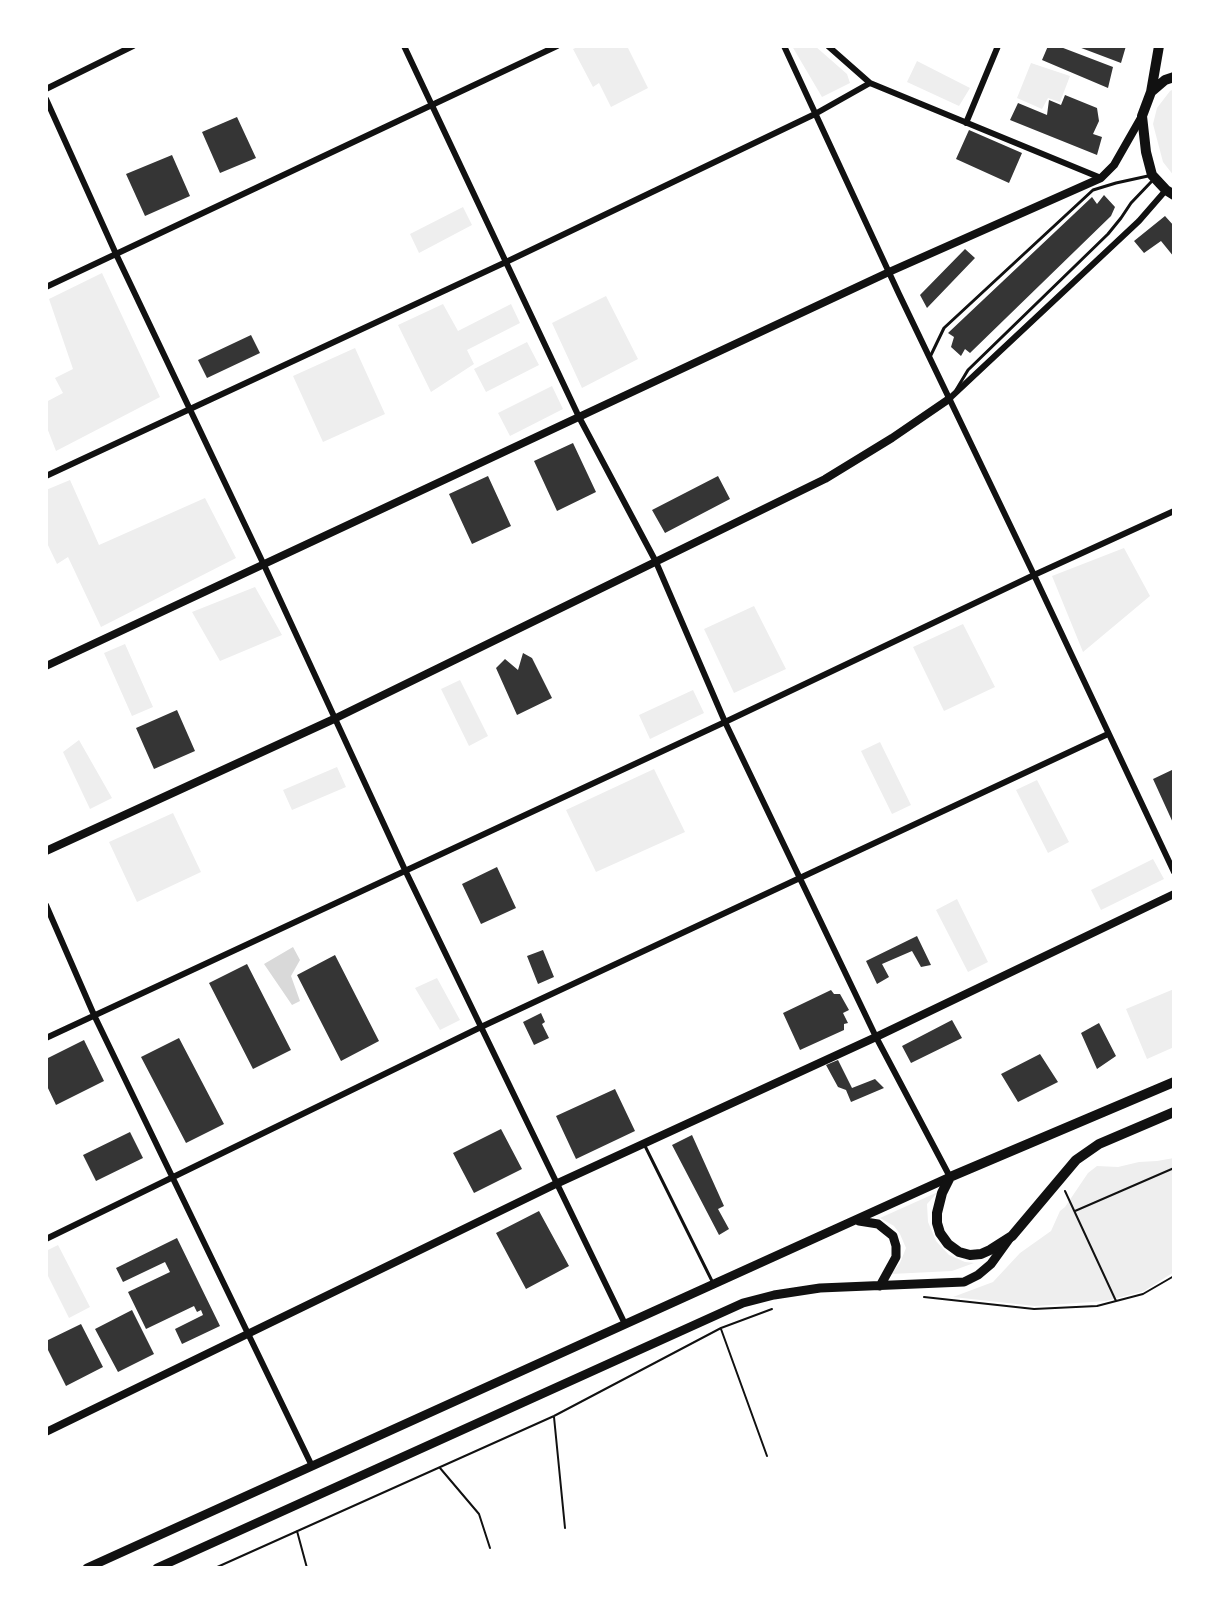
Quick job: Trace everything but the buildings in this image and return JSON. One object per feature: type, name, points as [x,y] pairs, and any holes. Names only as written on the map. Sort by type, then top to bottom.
[{"type":"main road","points":[[1159,46],[1151,92],[1142,116],[1146,152],[1153,177],[1172,194]]},
{"type":"main road","points":[[1151,92],[1165,80],[1174,77]]},
{"type":"main road","points":[[87,1568],[950,1177],[1174,1082]]},
{"type":"main road","points":[[157,1568],[743,1303],[820,1288],[964,1282],[991,1264],[1076,1160],[1099,1144],[1174,1112]]},
{"type":"main road","points":[[950,1177],[942,1193],[936,1218],[940,1233],[948,1244],[959,1252],[981,1254],[1012,1236]]},
{"type":"main road","points":[[857,1220],[878,1224],[893,1236],[896,1257],[880,1286]]},
{"type":"street","points":[[46,89],[133,46]]},
{"type":"street","points":[[404,46],[579,417],[656,562],[725,722],[876,1037],[950,1177]]},
{"type":"street","points":[[46,287],[557,46]]},
{"type":"street","points":[[784,46],[1174,872]]},
{"type":"street","points":[[828,46],[870,83],[1101,178]]},
{"type":"street","points":[[966,123],[998,46]]},
{"type":"street","points":[[46,476],[506,262],[815,114],[870,83]]},
{"type":"street","points":[[46,99],[405,870],[625,1324]]},
{"type":"street","points":[[46,666],[889,272],[1101,178],[1114,165],[1142,116]]},
{"type":"street","points":[[46,851],[334,719],[825,479],[951,398],[1139,221],[1172,194]]},
{"type":"street","points":[[46,1038],[1174,511]]},
{"type":"street","points":[[46,1239],[481,1027],[1108,734]]},
{"type":"street","points":[[46,1432],[558,1183],[876,1037],[1174,894]]},
{"type":"street","points":[[46,905],[94,1015],[312,1466]]},
{"type":"lane","points":[[930,357],[944,328],[1093,190],[1153,177]]},
{"type":"lane","points":[[951,398],[968,370],[1108,234],[1153,177]]},
{"type":"lane","points":[[644,1143],[713,1284]]},
{"type":"path","points":[[1074,1212],[1174,1168]]},
{"type":"path","points":[[1059,1180],[1116,1301]]},
{"type":"path","points":[[925,1297],[1034,1309],[1097,1306],[1143,1294],[1174,1276]]},
{"type":"path","points":[[215,1568],[554,1416],[721,1328],[777,1307]]},
{"type":"path","points":[[721,1328],[767,1456]]},
{"type":"path","points":[[554,1416],[565,1528]]},
{"type":"path","points":[[440,1467],[479,1514],[490,1548]]},
{"type":"path","points":[[297,1530],[307,1568]]},
{"type":"shaded area","points":[[580,46],[627,46],[648,88],[611,107],[599,83],[593,87],[573,49]]},
{"type":"shaded area","points":[[792,46],[815,46],[847,74],[850,83],[822,97]]},
{"type":"shaded area","points":[[917,61],[970,88],[959,106],[907,82]]},
{"type":"shaded area","points":[[1031,63],[1070,76],[1060,102],[1048,98],[1042,109],[1017,98]]},
{"type":"shaded area","points":[[1174,89],[1174,176],[1163,162],[1153,124],[1157,108]]},
{"type":"shaded area","points":[[463,207],[472,225],[419,253],[410,234]]},
{"type":"shaded area","points":[[102,273],[160,397],[56,451],[46,425],[46,402],[63,393],[55,378],[73,369],[49,299]]},
{"type":"shaded area","points":[[606,296],[638,359],[582,388],[552,323]]},
{"type":"shaded area","points":[[443,304],[458,331],[511,304],[520,323],[467,350],[474,364],[431,392],[398,325]]},
{"type":"shaded area","points":[[527,342],[539,365],[486,392],[474,369]]},
{"type":"shaded area","points":[[355,348],[385,414],[323,442],[293,376]]},
{"type":"shaded area","points":[[552,386],[563,409],[510,436],[498,413]]},
{"type":"shaded area","points":[[70,480],[99,545],[205,498],[236,558],[101,627],[68,557],[57,564],[46,541],[46,490]]},
{"type":"shaded area","points":[[1124,548],[1150,596],[1083,652],[1052,576]]},
{"type":"shaded area","points":[[255,587],[282,635],[220,661],[192,612]]},
{"type":"shaded area","points":[[754,606],[786,669],[734,693],[704,629]]},
{"type":"shaded area","points":[[963,624],[995,687],[944,711],[913,647]]},
{"type":"shaded area","points":[[125,644],[153,707],[132,716],[104,653]]},
{"type":"shaded area","points":[[460,680],[488,736],[469,746],[441,689]]},
{"type":"shaded area","points":[[693,690],[704,713],[650,739],[639,715]]},
{"type":"shaded area","points":[[79,740],[112,798],[90,809],[63,752]]},
{"type":"shaded area","points":[[880,742],[911,805],[892,814],[861,751]]},
{"type":"shaded area","points":[[337,767],[346,787],[292,810],[283,790]]},
{"type":"shaded area","points":[[654,769],[685,832],[596,872],[566,810]]},
{"type":"shaded area","points":[[1037,780],[1069,842],[1048,853],[1016,790]]},
{"type":"shaded area","points":[[173,813],[201,872],[137,902],[109,842]]},
{"type":"shaded area","points":[[1153,859],[1164,879],[1101,910],[1091,890]]},
{"type":"shaded area","points":[[957,899],[988,962],[968,972],[936,910]]},
{"type":"shaded area","points":[[293,947],[300,960],[291,976],[300,1001],[292,1005],[264,964]]},
{"type":"shaded area","points":[[437,978],[460,1020],[440,1030],[415,988]]},
{"type":"shaded area","points":[[1174,989],[1174,1047],[1147,1059],[1126,1009]]},
{"type":"shaded area","points":[[1174,1158],[1174,1272],[1144,1291],[1106,1301],[1035,1306],[953,1297],[993,1282],[1020,1253],[1051,1231],[1060,1211],[1088,1173],[1097,1166],[1118,1167]]},
{"type":"shaded area","points":[[938,1192],[927,1204],[928,1222],[936,1241],[949,1255],[974,1263],[952,1271],[891,1274],[906,1248],[894,1226],[880,1218]]},
{"type":"shaded area","points":[[58,1245],[90,1307],[69,1318],[46,1272],[46,1251]]}]
